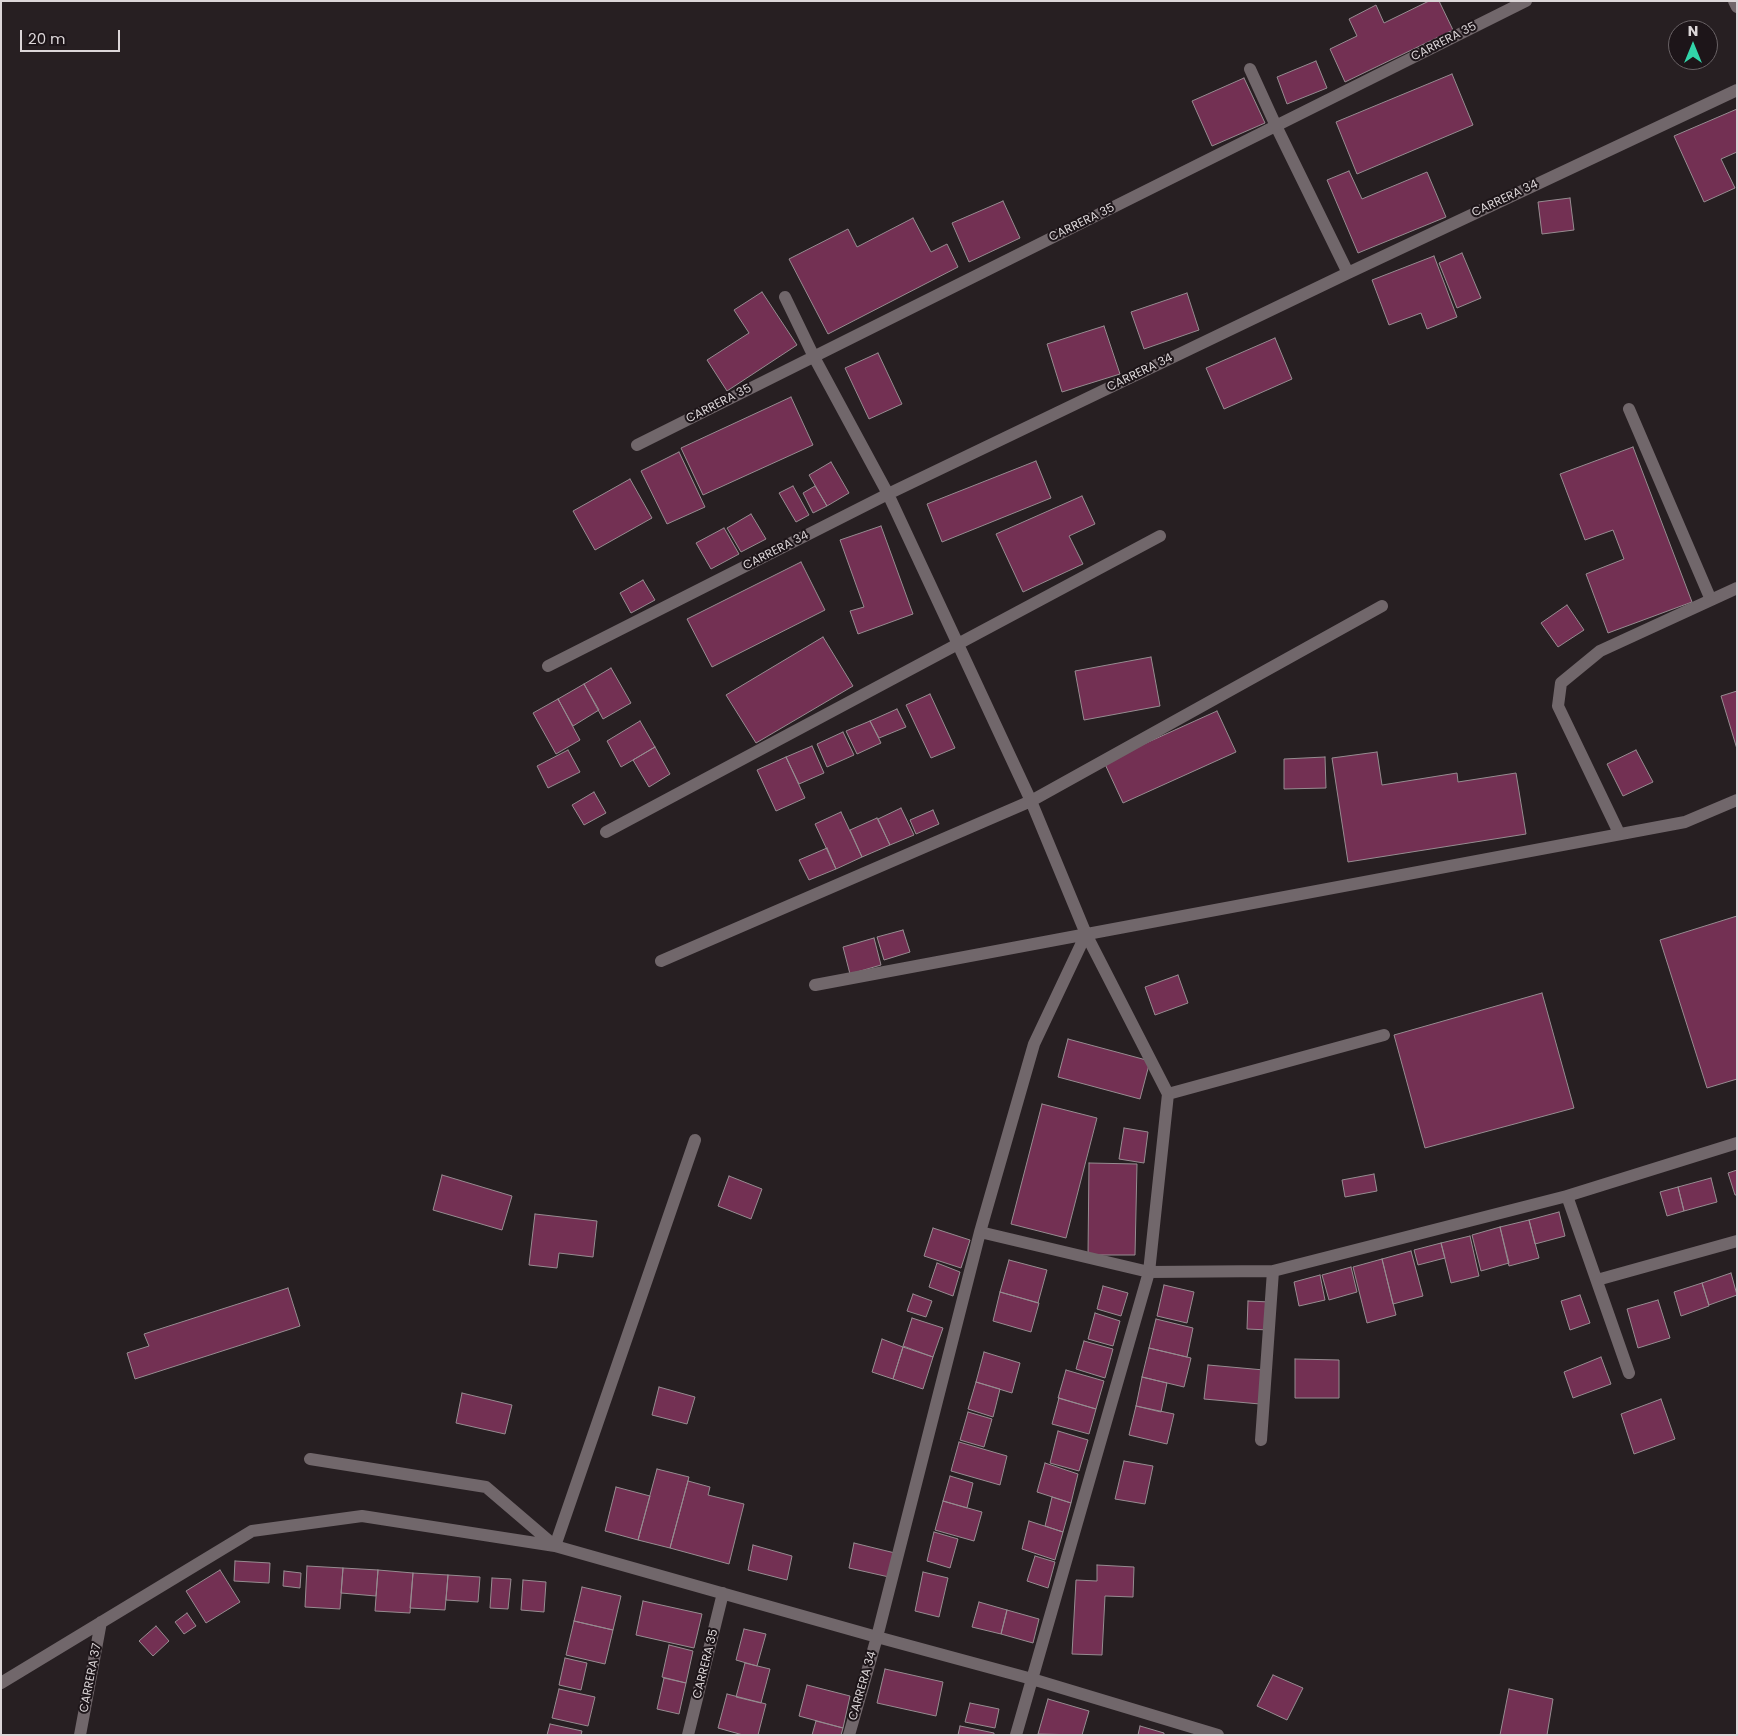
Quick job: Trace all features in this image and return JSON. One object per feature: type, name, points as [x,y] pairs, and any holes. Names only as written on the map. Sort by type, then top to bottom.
[{"type":"street","name":"CARRERA 35","points":[[637,445],[1526,1]]},
{"type":"street","points":[[1734,1],[1737,7]]},
{"type":"street","points":[[1250,69],[1348,273]]},
{"type":"street","name":"CARRERA 34","points":[[548,666],[888,494],[1348,273],[1737,90]]},
{"type":"street","points":[[785,296],[814,357],[888,494],[1031,800],[1086,934],[1168,1094],[1149,1272],[1016,1735]]},
{"type":"street","points":[[1630,408],[1711,600]]},
{"type":"street","points":[[606,832],[1160,536]]},
{"type":"street","points":[[1619,833],[1558,706],[1561,683],[1600,651],[1737,588]]},
{"type":"street","points":[[661,961],[1031,800],[1382,606]]},
{"type":"street","points":[[815,985],[1685,822],[1737,800]]},
{"type":"street","name":"CARRERA 34","points":[[849,1735],[877,1637],[980,1232],[1034,1044],[1086,934]]},
{"type":"street","points":[[1168,1094],[1384,1034]]},
{"type":"street","points":[[555,1546],[695,1140]]},
{"type":"street","points":[[980,1232],[1149,1272],[1273,1271],[1568,1196],[1737,1143]]},
{"type":"street","points":[[1568,1196],[1630,1373]]},
{"type":"street","points":[[1597,1280],[1737,1241]]},
{"type":"street","points":[[1261,1440],[1273,1271]]},
{"type":"street","points":[[310,1459],[486,1487],[555,1546]]},
{"type":"street","points":[[1,1683],[252,1531],[362,1516],[555,1546],[1032,1679],[1175,1729],[1218,1735]]},
{"type":"street","name":"CARRERA 35","points":[[688,1735],[723,1593]]},
{"type":"street","name":"CARRERA 37","points":[[80,1735],[101,1622]]},
{"type":"building","points":[[1429,1],[1439,1],[1453,30],[1345,82],[1330,49],[1357,36],[1349,19],[1376,5],[1384,23]]},
{"type":"building","points":[[1316,61],[1327,88],[1287,104],[1277,77]]},
{"type":"building","points":[[1452,74],[1473,125],[1357,174],[1336,122]]},
{"type":"building","points":[[1244,78],[1265,123],[1212,146],[1192,101]]},
{"type":"building","points":[[1737,109],[1737,152],[1721,159],[1735,188],[1704,202],[1674,136]]},
{"type":"building","points":[[1349,171],[1362,199],[1427,172],[1446,217],[1358,253],[1327,180]]},
{"type":"building","points":[[1570,198],[1574,230],[1542,234],[1538,202]]},
{"type":"building","points":[[1003,201],[1020,238],[969,262],[952,223]]},
{"type":"building","points":[[913,218],[931,252],[947,244],[958,267],[828,334],[789,259],[848,229],[857,247]]},
{"type":"building","points":[[1462,253],[1481,298],[1457,308],[1439,263]]},
{"type":"building","points":[[1434,256],[1457,317],[1427,329],[1421,313],[1389,325],[1372,280]]},
{"type":"building","points":[[762,292],[797,345],[727,391],[707,360],[749,333],[734,310]]},
{"type":"building","points":[[1187,293],[1199,330],[1144,349],[1131,312]]},
{"type":"building","points":[[1104,326],[1120,374],[1062,392],[1047,344]]},
{"type":"building","points":[[1275,338],[1292,379],[1224,409],[1206,368]]},
{"type":"building","points":[[878,353],[902,404],[869,419],[845,368]]},
{"type":"building","points":[[791,397],[813,445],[703,495],[681,448]]},
{"type":"building","points":[[1633,447],[1692,602],[1608,633],[1586,574],[1624,559],[1613,530],[1585,540],[1560,474]]},
{"type":"building","points":[[679,452],[705,507],[667,524],[641,471]]},
{"type":"building","points":[[1036,461],[1051,498],[942,542],[927,504]]},
{"type":"building","points":[[831,462],[849,493],[827,506],[809,475]]},
{"type":"building","points":[[630,479],[652,518],[595,550],[573,511]]},
{"type":"building","points":[[793,486],[809,515],[796,522],[779,493]]},
{"type":"building","points":[[815,486],[827,506],[813,513],[803,493]]},
{"type":"building","points":[[1082,496],[1095,524],[1069,536],[1083,564],[1023,592],[996,534]]},
{"type":"building","points":[[751,514],[766,539],[741,552],[727,528]]},
{"type":"building","points":[[881,526],[913,614],[858,634],[850,611],[864,607],[840,540]]},
{"type":"building","points":[[724,528],[739,554],[711,569],[696,543]]},
{"type":"building","points":[[801,562],[825,610],[712,667],[687,619]]},
{"type":"building","points":[[643,580],[655,600],[631,613],[620,593]]},
{"type":"building","points":[[1567,605],[1584,630],[1558,647],[1541,623]]},
{"type":"building","points":[[823,637],[853,686],[756,743],[726,695]]},
{"type":"building","points":[[1151,657],[1160,706],[1084,720],[1075,671]]},
{"type":"building","points":[[611,668],[631,703],[603,719],[584,684]]},
{"type":"building","points":[[584,684],[599,710],[573,726],[558,699]]},
{"type":"building","points":[[1737,691],[1737,749],[1721,696]]},
{"type":"building","points":[[930,694],[955,748],[931,758],[906,705]]},
{"type":"building","points":[[558,699],[580,740],[556,754],[533,713]]},
{"type":"building","points":[[897,709],[906,727],[879,738],[870,721]]},
{"type":"building","points":[[1217,711],[1236,752],[1123,803],[1104,762]]},
{"type":"building","points":[[640,721],[655,747],[621,767],[607,741]]},
{"type":"building","points":[[870,721],[881,743],[857,754],[846,731]]},
{"type":"building","points":[[843,732],[854,755],[827,767],[817,744]]},
{"type":"building","points":[[812,746],[824,773],[799,784],[786,757]]},
{"type":"building","points":[[655,747],[670,774],[649,787],[633,760]]},
{"type":"building","points":[[568,750],[580,772],[548,788],[537,766]]},
{"type":"building","points":[[1636,750],[1653,782],[1623,796],[1607,764]]},
{"type":"building","points":[[1377,752],[1382,785],[1457,773],[1458,782],[1516,773],[1526,834],[1348,862],[1332,758]]},
{"type":"building","points":[[786,757],[805,798],[776,811],[757,770]]},
{"type":"building","points":[[1325,757],[1326,788],[1284,789],[1284,759]]},
{"type":"building","points":[[594,792],[606,813],[584,825],[572,805]]},
{"type":"building","points":[[901,808],[914,835],[890,845],[878,819]]},
{"type":"building","points":[[933,810],[939,824],[916,834],[910,820]]},
{"type":"building","points":[[841,812],[862,857],[836,869],[815,824]]},
{"type":"building","points":[[877,818],[890,845],[862,857],[850,830]]},
{"type":"building","points":[[827,848],[836,869],[809,880],[799,860]]},
{"type":"building","points":[[1737,916],[1737,1079],[1707,1088],[1660,940]]},
{"type":"building","points":[[903,930],[910,952],[884,960],[877,937]]},
{"type":"building","points":[[874,938],[881,965],[850,974],[843,947]]},
{"type":"building","points":[[1178,975],[1188,1003],[1155,1015],[1145,987]]},
{"type":"building","points":[[1542,993],[1574,1108],[1425,1148],[1394,1035]]},
{"type":"building","points":[[1068,1039],[1150,1061],[1140,1099],[1058,1077]]},
{"type":"building","points":[[1042,1104],[1097,1118],[1066,1238],[1011,1224]]},
{"type":"building","points":[[1124,1128],[1148,1132],[1144,1163],[1119,1159]]},
{"type":"building","points":[[1089,1163],[1137,1164],[1135,1255],[1088,1255]]},
{"type":"building","points":[[1737,1170],[1737,1195],[1735,1195],[1728,1173]]},
{"type":"building","points":[[1374,1174],[1377,1191],[1345,1197],[1342,1180]]},
{"type":"building","points":[[442,1175],[512,1196],[502,1230],[433,1210]]},
{"type":"building","points":[[729,1176],[762,1189],[751,1219],[718,1206]]},
{"type":"building","points":[[1711,1178],[1717,1202],[1684,1211],[1678,1187]]},
{"type":"building","points":[[1678,1187],[1684,1211],[1667,1216],[1660,1192]]},
{"type":"building","points":[[1559,1212],[1565,1236],[1535,1244],[1529,1220]]},
{"type":"building","points":[[535,1214],[597,1221],[593,1257],[559,1253],[557,1268],[529,1265]]},
{"type":"building","points":[[1529,1220],[1539,1258],[1509,1266],[1500,1227]]},
{"type":"building","points":[[1500,1227],[1509,1263],[1481,1271],[1472,1235]]},
{"type":"building","points":[[933,1228],[970,1240],[961,1268],[924,1256]]},
{"type":"building","points":[[1470,1236],[1479,1276],[1451,1283],[1441,1243]]},
{"type":"building","points":[[1441,1243],[1445,1258],[1418,1265],[1414,1250]]},
{"type":"building","points":[[1411,1251],[1423,1296],[1393,1304],[1382,1259]]},
{"type":"building","points":[[1382,1259],[1396,1315],[1367,1323],[1353,1267]]},
{"type":"building","points":[[1009,1260],[1047,1270],[1038,1303],[1000,1292]]},
{"type":"building","points":[[937,1263],[960,1272],[953,1296],[929,1287]]},
{"type":"building","points":[[1351,1267],[1357,1292],[1329,1300],[1322,1275]]},
{"type":"building","points":[[1731,1273],[1737,1295],[1709,1305],[1702,1283]]},
{"type":"building","points":[[1320,1275],[1325,1300],[1299,1306],[1294,1282]]},
{"type":"building","points":[[1702,1283],[1709,1306],[1681,1316],[1674,1292]]},
{"type":"building","points":[[1164,1285],[1194,1292],[1187,1323],[1157,1316]]},
{"type":"building","points":[[1103,1286],[1128,1293],[1121,1316],[1097,1309]]},
{"type":"building","points":[[288,1288],[300,1326],[135,1379],[127,1353],[149,1346],[144,1334]]},
{"type":"building","points":[[1000,1292],[1039,1303],[1031,1332],[993,1321]]},
{"type":"building","points":[[913,1294],[932,1301],[926,1317],[907,1311]]},
{"type":"building","points":[[1580,1295],[1590,1323],[1570,1330],[1561,1301]]},
{"type":"building","points":[[1658,1300],[1670,1338],[1638,1348],[1627,1309]]},
{"type":"building","points":[[1248,1301],[1270,1302],[1269,1330],[1247,1329]]},
{"type":"building","points":[[1095,1313],[1120,1321],[1113,1346],[1088,1339]]},
{"type":"building","points":[[912,1318],[943,1328],[933,1357],[903,1346]]},
{"type":"building","points":[[1156,1319],[1193,1328],[1187,1357],[1149,1348]]},
{"type":"building","points":[[882,1339],[903,1347],[893,1379],[872,1372]]},
{"type":"building","points":[[1084,1341],[1113,1349],[1105,1378],[1076,1369]]},
{"type":"building","points":[[903,1347],[933,1357],[923,1389],[893,1379]]},
{"type":"building","points":[[1149,1348],[1191,1358],[1184,1387],[1142,1377]]},
{"type":"building","points":[[984,1352],[1020,1363],[1012,1393],[976,1382]]},
{"type":"building","points":[[1601,1357],[1611,1384],[1573,1398],[1564,1372]]},
{"type":"building","points":[[1295,1359],[1339,1360],[1339,1398],[1295,1398]]},
{"type":"building","points":[[1208,1365],[1264,1370],[1260,1404],[1204,1399]]},
{"type":"building","points":[[1066,1370],[1104,1381],[1096,1409],[1058,1398]]},
{"type":"building","points":[[1142,1377],[1167,1383],[1161,1412],[1136,1406]]},
{"type":"building","points":[[976,1382],[1000,1389],[993,1417],[968,1409]]},
{"type":"building","points":[[659,1387],[695,1397],[687,1424],[652,1415]]},
{"type":"building","points":[[462,1393],[512,1405],[505,1434],[456,1423]]},
{"type":"building","points":[[1059,1398],[1096,1409],[1089,1434],[1052,1424]]},
{"type":"building","points":[[1661,1399],[1675,1439],[1634,1454],[1621,1414]]},
{"type":"building","points":[[1136,1406],[1174,1414],[1167,1444],[1129,1435]]},
{"type":"building","points":[[968,1412],[992,1419],[984,1447],[960,1440]]},
{"type":"building","points":[[1058,1431],[1088,1440],[1079,1471],[1050,1463]]},
{"type":"building","points":[[959,1442],[1007,1456],[1000,1485],[951,1471]]},
{"type":"building","points":[[1124,1461],[1153,1466],[1145,1504],[1115,1499]]},
{"type":"building","points":[[1045,1463],[1078,1474],[1071,1503],[1037,1492]]},
{"type":"building","points":[[657,1469],[689,1477],[670,1548],[638,1540]]},
{"type":"building","points":[[950,1476],[973,1483],[967,1508],[943,1501]]},
{"type":"building","points":[[688,1481],[710,1487],[708,1495],[744,1504],[729,1564],[670,1548]]},
{"type":"building","points":[[616,1487],[650,1496],[638,1540],[605,1531]]},
{"type":"building","points":[[1052,1497],[1071,1503],[1063,1532],[1045,1526]]},
{"type":"building","points":[[943,1501],[982,1512],[974,1541],[935,1530]]},
{"type":"building","points":[[1029,1521],[1063,1532],[1055,1560],[1022,1549]]},
{"type":"building","points":[[934,1532],[958,1539],[950,1568],[927,1561]]},
{"type":"building","points":[[854,1543],[895,1553],[889,1577],[849,1568]]},
{"type":"building","points":[[753,1545],[792,1556],[787,1580],[748,1570]]},
{"type":"building","points":[[1035,1556],[1055,1562],[1048,1588],[1027,1581]]},
{"type":"building","points":[[235,1561],[270,1563],[269,1583],[234,1581]]},
{"type":"building","points":[[1097,1565],[1134,1567],[1133,1597],[1105,1596],[1102,1655],[1072,1654],[1076,1580],[1097,1581]]},
{"type":"building","points":[[307,1566],[343,1568],[340,1609],[305,1607]]},
{"type":"building","points":[[343,1568],[378,1570],[376,1596],[341,1593]]},
{"type":"building","points":[[220,1570],[240,1602],[206,1623],[186,1591]]},
{"type":"building","points":[[378,1570],[413,1573],[410,1613],[375,1611]]},
{"type":"building","points":[[284,1571],[301,1573],[300,1588],[283,1586]]},
{"type":"building","points":[[923,1572],[948,1578],[939,1617],[915,1611]]},
{"type":"building","points":[[413,1573],[448,1575],[445,1610],[410,1608]]},
{"type":"building","points":[[448,1575],[480,1577],[478,1602],[446,1600]]},
{"type":"building","points":[[492,1578],[511,1579],[508,1609],[490,1608]]},
{"type":"building","points":[[523,1580],[546,1582],[544,1612],[521,1610]]},
{"type":"building","points":[[582,1587],[621,1596],[613,1630],[574,1621]]},
{"type":"building","points":[[643,1601],[702,1614],[694,1648],[636,1635]]},
{"type":"building","points":[[979,1602],[1007,1610],[1001,1634],[972,1627]]},
{"type":"building","points":[[1007,1610],[1039,1619],[1033,1643],[1001,1634]]},
{"type":"building","points":[[187,1613],[196,1626],[184,1634],[175,1622]]},
{"type":"building","points":[[574,1621],[613,1630],[605,1664],[566,1655]]},
{"type":"building","points":[[156,1626],[169,1641],[153,1656],[139,1641]]},
{"type":"building","points":[[744,1629],[766,1634],[757,1666],[736,1660]]},
{"type":"building","points":[[669,1645],[693,1651],[686,1683],[662,1677]]},
{"type":"building","points":[[565,1658],[587,1663],[581,1690],[559,1685]]},
{"type":"building","points":[[745,1663],[770,1669],[761,1703],[736,1697]]},
{"type":"building","points":[[885,1669],[943,1682],[936,1716],[877,1703]]},
{"type":"building","points":[[1273,1675],[1303,1688],[1287,1720],[1257,1706]]},
{"type":"building","points":[[664,1678],[686,1683],[679,1714],[657,1709]]},
{"type":"building","points":[[807,1685],[850,1696],[843,1728],[799,1716]]},
{"type":"building","points":[[559,1689],[595,1697],[588,1726],[552,1718]]},
{"type":"building","points":[[1509,1689],[1553,1699],[1547,1735],[1500,1735]]},
{"type":"building","points":[[727,1694],[766,1704],[758,1735],[743,1735],[718,1728]]},
{"type":"building","points":[[1048,1699],[1089,1711],[1082,1735],[1038,1734]]},
{"type":"building","points":[[970,1703],[999,1709],[995,1728],[965,1722]]},
{"type":"building","points":[[816,1721],[843,1728],[841,1735],[812,1735]]},
{"type":"building","points":[[550,1724],[582,1731],[581,1735],[547,1735]]},
{"type":"building","points":[[960,1726],[994,1733],[994,1735],[958,1735]]},
{"type":"building","points":[[1140,1726],[1164,1733],[1164,1735],[1138,1735]]}]
